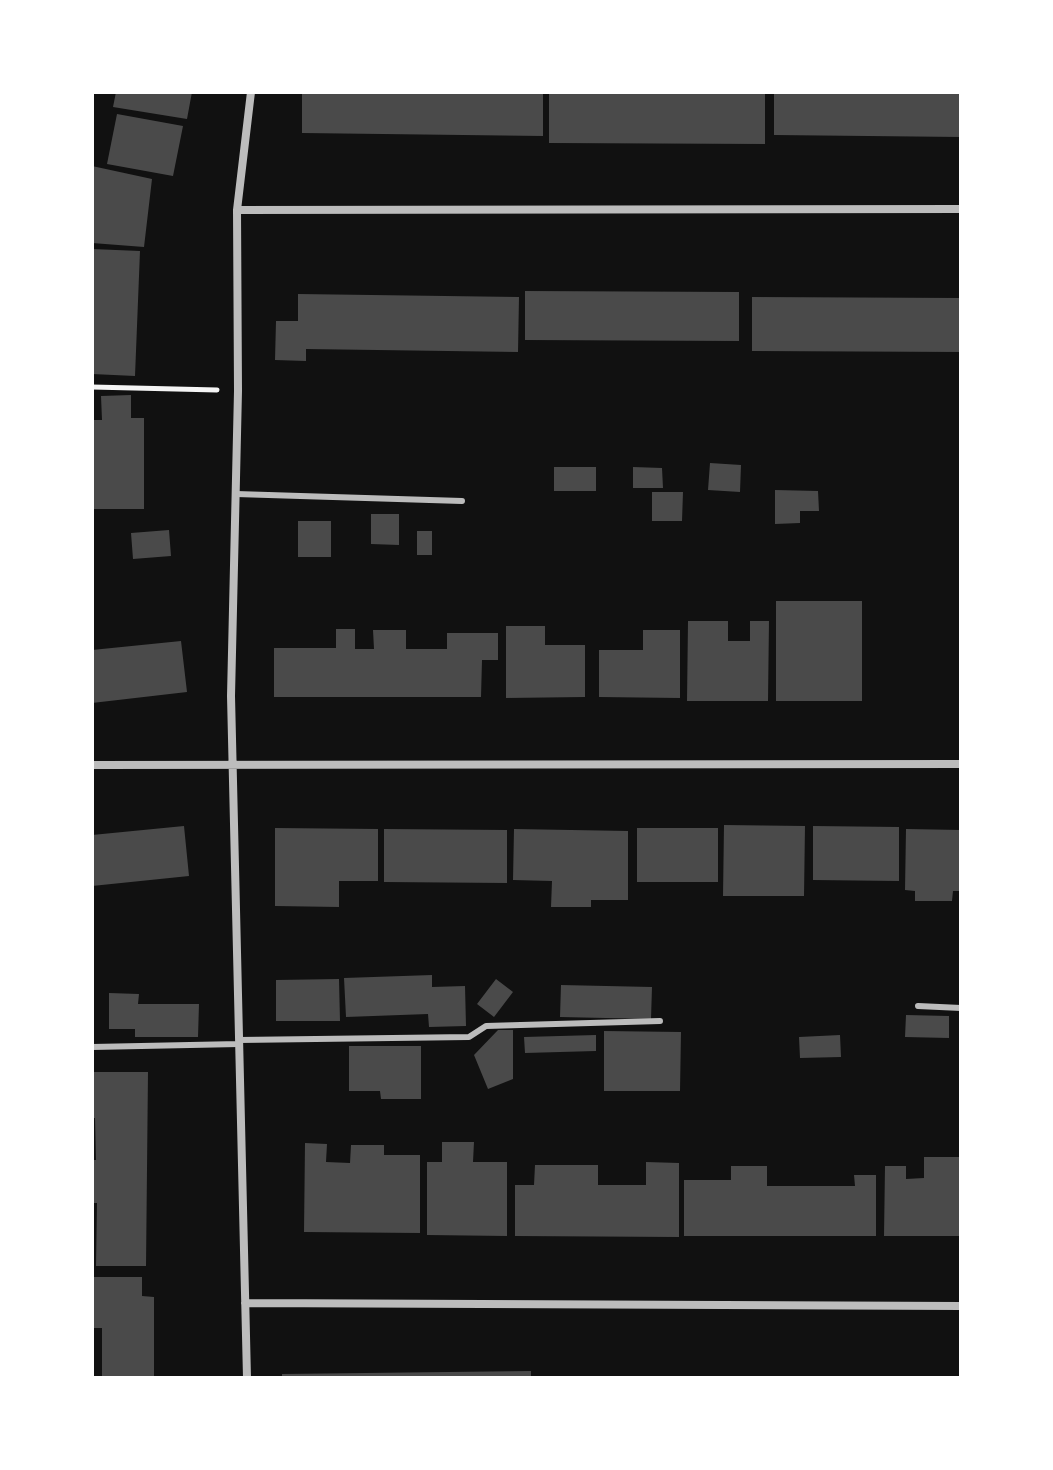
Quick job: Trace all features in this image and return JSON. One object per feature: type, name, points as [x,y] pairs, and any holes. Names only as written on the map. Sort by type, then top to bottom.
[{"type":"street","points":[[247,1378],[231,696],[238,391],[237,210],[251,92]]},
{"type":"street","points":[[237,210],[961,209]]},
{"type":"street","points":[[92,765],[961,764]]},
{"type":"street","points":[[245,1303],[961,1306]]},
{"type":"lane","points":[[236,494],[462,501]]},
{"type":"lane","points":[[918,1006],[961,1008]]},
{"type":"lane","points":[[92,1047],[469,1037],[486,1026],[660,1021]]},
{"type":"path","points":[[92,387],[238,391]]},
{"type":"building","points":[[116,92],[192,92],[187,119],[113,107]]},
{"type":"building","points":[[302,92],[543,92],[543,136],[302,133]]},
{"type":"building","points":[[549,92],[765,92],[765,144],[549,143]]},
{"type":"building","points":[[774,92],[961,92],[961,137],[774,135]]},
{"type":"building","points":[[117,114],[183,126],[173,176],[107,164]]},
{"type":"building","points":[[92,166],[152,179],[144,247],[92,243]]},
{"type":"building","points":[[92,249],[140,251],[135,376],[92,374]]},
{"type":"building","points":[[525,291],[739,292],[739,341],[525,340]]},
{"type":"building","points":[[298,294],[519,297],[518,352],[306,349],[306,361],[275,360],[276,321],[298,321]]},
{"type":"building","points":[[752,297],[961,298],[961,352],[752,351]]},
{"type":"building","points":[[131,395],[131,418],[144,418],[144,509],[92,509],[92,420],[102,420],[101,396]]},
{"type":"building","points":[[710,463],[741,465],[740,492],[708,490]]},
{"type":"building","points":[[554,467],[596,467],[596,491],[554,491]]},
{"type":"building","points":[[633,467],[662,468],[663,488],[633,488]]},
{"type":"building","points":[[775,490],[818,491],[819,511],[800,511],[800,523],[775,524]]},
{"type":"building","points":[[652,492],[683,492],[682,521],[652,521]]},
{"type":"building","points":[[371,514],[399,514],[399,545],[371,544]]},
{"type":"building","points":[[298,521],[331,521],[331,557],[298,557]]},
{"type":"building","points":[[169,530],[171,556],[133,559],[131,533]]},
{"type":"building","points":[[417,531],[432,531],[432,555],[417,555]]},
{"type":"building","points":[[776,601],[862,601],[862,701],[776,701]]},
{"type":"building","points":[[688,621],[728,621],[728,641],[750,641],[750,621],[769,621],[768,701],[687,701]]},
{"type":"building","points":[[506,626],[545,626],[545,645],[585,645],[585,697],[506,698]]},
{"type":"building","points":[[336,629],[355,629],[355,649],[374,649],[373,630],[406,630],[406,649],[447,649],[447,633],[498,633],[498,660],[482,660],[481,697],[274,697],[274,648],[336,648]]},
{"type":"building","points":[[643,630],[680,630],[680,698],[599,697],[599,650],[643,650]]},
{"type":"building","points":[[181,641],[187,692],[92,703],[92,650]]},
{"type":"building","points":[[724,825],[805,826],[804,896],[723,896]]},
{"type":"building","points":[[184,826],[189,876],[92,886],[92,835]]},
{"type":"building","points":[[813,826],[899,827],[899,881],[813,880]]},
{"type":"building","points":[[275,828],[378,829],[378,881],[339,881],[339,907],[275,906]]},
{"type":"building","points":[[637,828],[718,828],[718,882],[637,882]]},
{"type":"building","points":[[384,829],[507,830],[507,883],[384,882]]},
{"type":"building","points":[[514,829],[628,831],[628,900],[591,900],[591,907],[551,907],[552,881],[513,880]]},
{"type":"building","points":[[906,829],[961,830],[961,891],[953,891],[952,901],[915,901],[915,891],[905,890]]},
{"type":"building","points":[[432,975],[432,987],[465,986],[466,1026],[429,1027],[428,1014],[346,1017],[344,978]]},
{"type":"building","points":[[339,979],[340,1021],[276,1021],[276,980]]},
{"type":"building","points":[[496,979],[513,992],[494,1017],[477,1004]]},
{"type":"building","points":[[561,985],[652,987],[651,1019],[560,1017]]},
{"type":"building","points":[[109,993],[139,994],[138,1004],[199,1004],[198,1037],[135,1037],[135,1029],[109,1029]]},
{"type":"building","points":[[906,1015],[949,1016],[949,1038],[905,1037]]},
{"type":"building","points":[[498,1030],[513,1030],[513,1079],[488,1089],[474,1055]]},
{"type":"building","points":[[604,1031],[681,1032],[680,1091],[604,1091]]},
{"type":"building","points":[[596,1035],[596,1051],[525,1053],[524,1037]]},
{"type":"building","points":[[840,1035],[841,1057],[800,1058],[799,1037]]},
{"type":"building","points":[[349,1046],[421,1046],[421,1099],[381,1099],[380,1091],[349,1091]]},
{"type":"building","points":[[92,1072],[148,1072],[146,1266],[96,1266],[97,1203],[92,1203],[92,1160],[96,1160]]},
{"type":"building","points":[[442,1142],[474,1142],[473,1162],[507,1162],[507,1236],[427,1235],[427,1162],[442,1162]]},
{"type":"building","points":[[305,1143],[327,1144],[326,1162],[350,1163],[351,1145],[384,1145],[384,1155],[420,1155],[420,1233],[304,1232]]},
{"type":"building","points":[[924,1157],[961,1157],[961,1236],[884,1236],[885,1166],[906,1166],[906,1179],[924,1178]]},
{"type":"building","points":[[646,1162],[679,1163],[679,1237],[515,1236],[515,1185],[534,1185],[535,1165],[598,1165],[598,1185],[646,1185]]},
{"type":"building","points":[[731,1166],[767,1166],[767,1186],[855,1186],[854,1175],[876,1175],[876,1236],[684,1236],[684,1180],[731,1180]]},
{"type":"building","points":[[92,1277],[142,1277],[142,1296],[154,1297],[154,1378],[102,1378],[102,1328],[92,1328]]},
{"type":"building","points":[[531,1371],[531,1378],[282,1378],[282,1374]]}]
